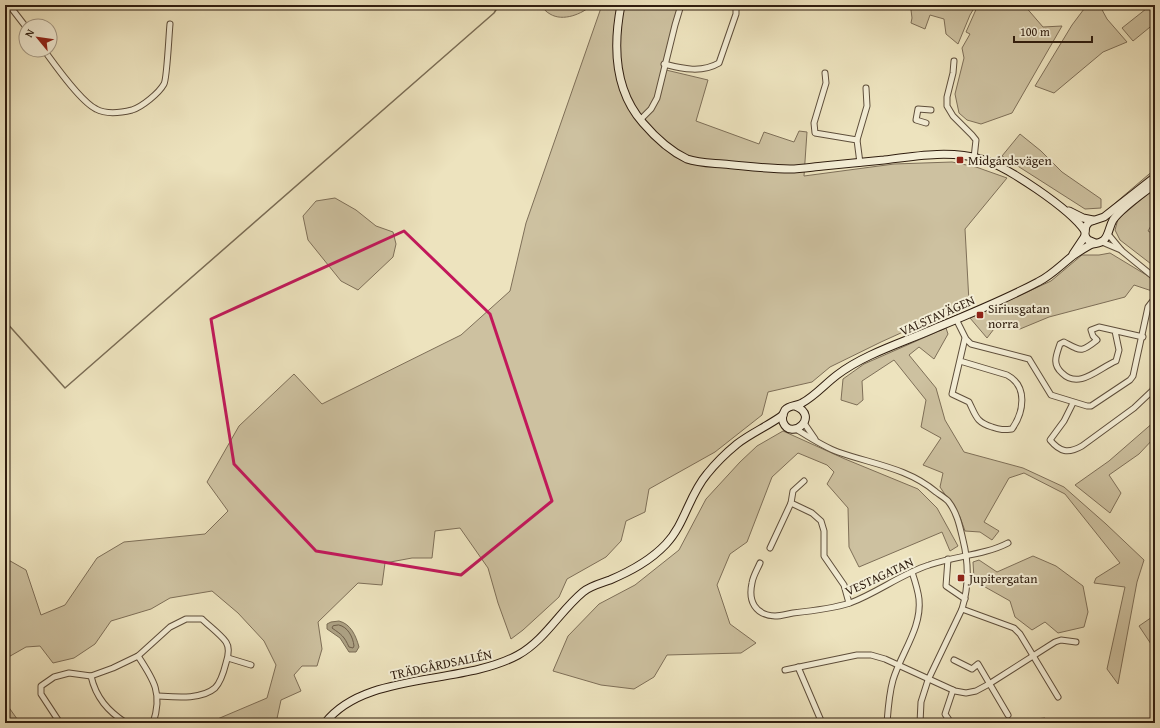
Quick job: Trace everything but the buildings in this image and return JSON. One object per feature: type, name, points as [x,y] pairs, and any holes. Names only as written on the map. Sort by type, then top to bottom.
[{"type":"street","points":[[10,5],[19,18]]},
{"type":"street","points":[[622,5],[617,35],[616,57],[618,73],[630,106],[656,138],[688,159],[753,167],[792,169],[860,163],[926,154],[952,155],[980,159],[998,166],[1062,207],[1083,218],[1103,221],[1108,232],[1122,251],[1155,278]]},
{"type":"street","points":[[640,120],[651,109],[657,98],[664,64],[681,5]]},
{"type":"street","points":[[664,64],[682,69],[706,69],[719,63],[736,14],[736,5]]},
{"type":"street","points":[[50,58],[71,85],[95,109],[106,112],[123,112],[136,109],[147,102],[165,83],[170,24]]},
{"type":"street","points":[[954,61],[953,73],[947,97],[947,106],[952,116],[976,140],[974,158]]},
{"type":"street","points":[[826,73],[826,83],[814,124],[815,133],[857,140]]},
{"type":"street","points":[[860,163],[857,140],[867,106],[866,88]]},
{"type":"street","points":[[926,123],[916,120],[918,109],[931,110]]},
{"type":"street","name":"VALSTAVÄGEN","points":[[1070,258],[1085,233],[1086,226],[1104,217],[1155,177]]},
{"type":"street","name":"VALSTAVÄGEN","points":[[783,415],[785,410],[814,395],[844,370],[862,358],[908,340],[1039,281],[1070,258],[1090,245],[1098,242],[1108,232],[1113,220],[1155,184]]},
{"type":"street","points":[[1062,207],[1079,224],[1088,240],[1122,251]]},
{"type":"street","points":[[956,319],[965,338],[971,344],[1029,359],[1051,395],[1073,403],[1091,406],[1127,384],[1133,376],[1148,307],[1155,298]]},
{"type":"street","points":[[1148,307],[1155,309]]},
{"type":"street","points":[[1115,331],[1119,350],[1116,361],[1084,379],[1076,381],[1066,377],[1058,370],[1055,359],[1060,344],[1064,342],[1078,350],[1086,349],[1097,340],[1093,336],[1091,330],[1099,327],[1142,337]]},
{"type":"street","points":[[960,361],[1008,375],[1014,379],[1022,394],[1022,408],[1012,429],[1002,430],[981,424],[969,402],[952,394],[965,338]]},
{"type":"street","points":[[1073,403],[1064,421],[1050,440],[1056,447],[1065,451],[1074,450],[1082,446],[1134,408],[1152,390],[1155,380]]},
{"type":"street","name":"VALSTAVÄGEN","points":[[804,412],[814,395]]},
{"type":"street","points":[[795,406],[801,408],[806,417],[801,427],[796,429]]},
{"type":"street","points":[[783,415],[783,421],[786,426],[796,429],[837,452],[890,467],[921,480],[948,501],[959,523],[966,555],[968,582],[965,599],[962,609],[928,680],[921,702],[920,723]]},
{"type":"street","name":"TRÄDGÅRDSALLÉN","points":[[325,723],[343,705],[363,694],[377,689],[487,668],[522,652],[540,638],[572,602],[584,591],[629,572],[650,559],[666,544],[682,521],[696,491],[707,474],[737,444],[783,415]]},
{"type":"street","points":[[804,422],[817,441]]},
{"type":"street","name":"TRÄDGÅRDSALLÉN","points":[[762,428],[780,425],[786,426]]},
{"type":"street","points":[[770,548],[791,503],[793,491],[804,481]]},
{"type":"street","points":[[791,503],[812,513],[821,521],[824,531],[824,556],[844,585],[849,603]]},
{"type":"street","points":[[966,555],[995,549],[1008,543]]},
{"type":"street","name":"VESTAGATAN","points":[[760,563],[752,582],[750,595],[754,606],[762,614],[776,616],[815,611],[849,603],[928,565],[966,555]]},
{"type":"street","points":[[948,559],[946,586],[965,599]]},
{"type":"street","points":[[887,723],[890,693],[898,666],[918,619],[919,599],[912,572]]},
{"type":"street","points":[[962,609],[1014,628],[1020,634],[1058,697]]},
{"type":"street","points":[[60,723],[40,694],[41,686],[54,677],[70,673],[90,676],[113,668],[138,656],[170,626],[186,619],[202,619],[227,643],[228,658],[222,676],[215,688],[206,693],[194,696],[158,696]]},
{"type":"street","points":[[785,670],[857,655],[871,655],[884,659],[953,690],[966,693],[976,691],[989,684],[1055,642],[1061,640],[1076,642]]},
{"type":"street","points":[[138,656],[150,674],[158,696],[153,723]]},
{"type":"street","points":[[228,658],[251,665]]},
{"type":"street","points":[[954,660],[972,669],[978,664],[1008,715]]},
{"type":"street","points":[[798,668],[822,723]]},
{"type":"street","points":[[90,676],[94,688],[103,702],[117,717],[126,723]]},
{"type":"street","points":[[951,723],[946,714],[953,690]]},
{"type":"highlighted area","points":[[404,231],[490,314],[552,501],[461,575],[316,551],[234,464],[211,319]]},
{"type":"shaded area","points":[[540,5],[592,5],[578,14],[561,17],[549,13]]},
{"type":"shaded area","points":[[602,5],[678,5],[666,70],[708,80],[696,121],[759,144],[764,132],[794,142],[799,131],[807,132],[804,176],[894,164],[952,162],[976,167],[1007,178],[965,229],[969,302],[830,367],[812,382],[768,392],[762,415],[715,452],[649,489],[645,512],[626,521],[621,541],[606,557],[567,579],[559,597],[511,639],[498,603],[488,568],[460,528],[435,531],[432,558],[412,558],[385,563],[382,585],[358,583],[318,622],[322,649],[317,666],[302,666],[294,675],[301,691],[281,700],[276,723],[208,723],[267,698],[276,665],[264,641],[238,613],[212,591],[170,598],[151,609],[111,621],[95,644],[74,658],[53,663],[40,646],[26,647],[5,659],[5,558],[26,570],[41,615],[65,605],[97,558],[124,542],[205,534],[228,511],[207,482],[239,426],[294,374],[322,404],[461,335],[510,291],[526,223]]},
{"type":"shaded area","points":[[918,5],[976,5],[970,15],[958,44],[946,34],[944,19],[930,15],[925,29],[911,23],[911,10]]},
{"type":"shaded area","points":[[978,5],[1024,5],[1043,27],[1062,26],[1012,113],[981,124],[967,120],[959,113],[955,94],[964,58],[962,48],[970,34],[966,32]]},
{"type":"shaded area","points":[[1087,5],[1100,6],[1107,19],[1127,42],[1103,52],[1054,93],[1035,86],[1072,25]]},
{"type":"shaded area","points":[[1151,5],[1155,5],[1155,23],[1133,41],[1122,28]]},
{"type":"shaded area","points":[[1020,134],[1041,151],[1062,172],[1101,199],[1101,208],[1085,209],[1002,156]]},
{"type":"shaded area","points":[[1155,169],[1155,174],[1107,213],[1107,210]]},
{"type":"shaded area","points":[[1155,188],[1155,219],[1148,231],[1155,235],[1155,267],[1120,240],[1115,230],[1118,219]]},
{"type":"shaded area","points":[[335,198],[356,210],[376,226],[393,232],[396,244],[393,257],[358,290],[341,281],[308,240],[303,216],[316,201]]},
{"type":"shaded area","points":[[1110,253],[1153,279],[1155,286],[1152,291],[1134,285],[1125,297],[1049,317],[1020,329],[997,325],[987,338],[970,318],[1051,281],[1082,255],[1099,255]]},
{"type":"shaded area","points":[[946,328],[948,334],[934,359],[919,347],[909,355],[936,388],[945,420],[964,452],[1023,468],[1064,487],[1144,560],[1137,582],[1118,684],[1107,669],[1125,587],[1094,583],[1096,578],[1120,563],[1065,494],[1024,473],[1009,478],[984,522],[999,531],[992,540],[980,532],[965,531],[960,517],[940,487],[943,473],[923,465],[941,438],[921,427],[926,400],[894,360],[862,381],[863,400],[857,405],[841,400],[843,379],[864,364]]},
{"type":"shaded area","points":[[1155,421],[1155,437],[1139,454],[1109,475],[1121,493],[1110,513],[1075,485],[1109,461]]},
{"type":"shaded area","points":[[783,431],[845,459],[918,489],[937,508],[958,546],[950,551],[942,532],[859,567],[849,547],[848,508],[827,484],[834,472],[827,465],[798,453],[772,477],[747,542],[730,554],[717,585],[730,624],[756,643],[741,653],[667,655],[654,677],[634,689],[601,685],[553,671],[568,636],[599,604],[635,585],[679,550],[706,499],[757,446]]},
{"type":"shaded area","points":[[1033,556],[1056,566],[1083,586],[1088,612],[1084,627],[1058,633],[1045,622],[1032,630],[1015,617],[1010,601],[978,583],[974,579],[973,562],[979,560],[997,572]]},
{"type":"shaded area","points":[[1155,615],[1155,650],[1139,626]]},
{"type":"shaded area","points":[[5,702],[20,723],[5,723]]},
{"type":"shaded area","points":[[1045,718],[1048,723],[999,723]]},
{"type":"water","points":[[339,621],[347,625],[355,635],[359,647],[356,652],[349,652],[340,638],[327,629],[327,624]]},
{"type":"waterway","points":[[5,321],[65,388],[494,13],[499,5]]},
{"type":"place","name":"Midgårdsvägen","points":[[960,160]]},
{"type":"place","name":"Siriusgatan norra","points":[[980,315]]},
{"type":"place","name":"Jupitergatan","points":[[961,578]]}]
